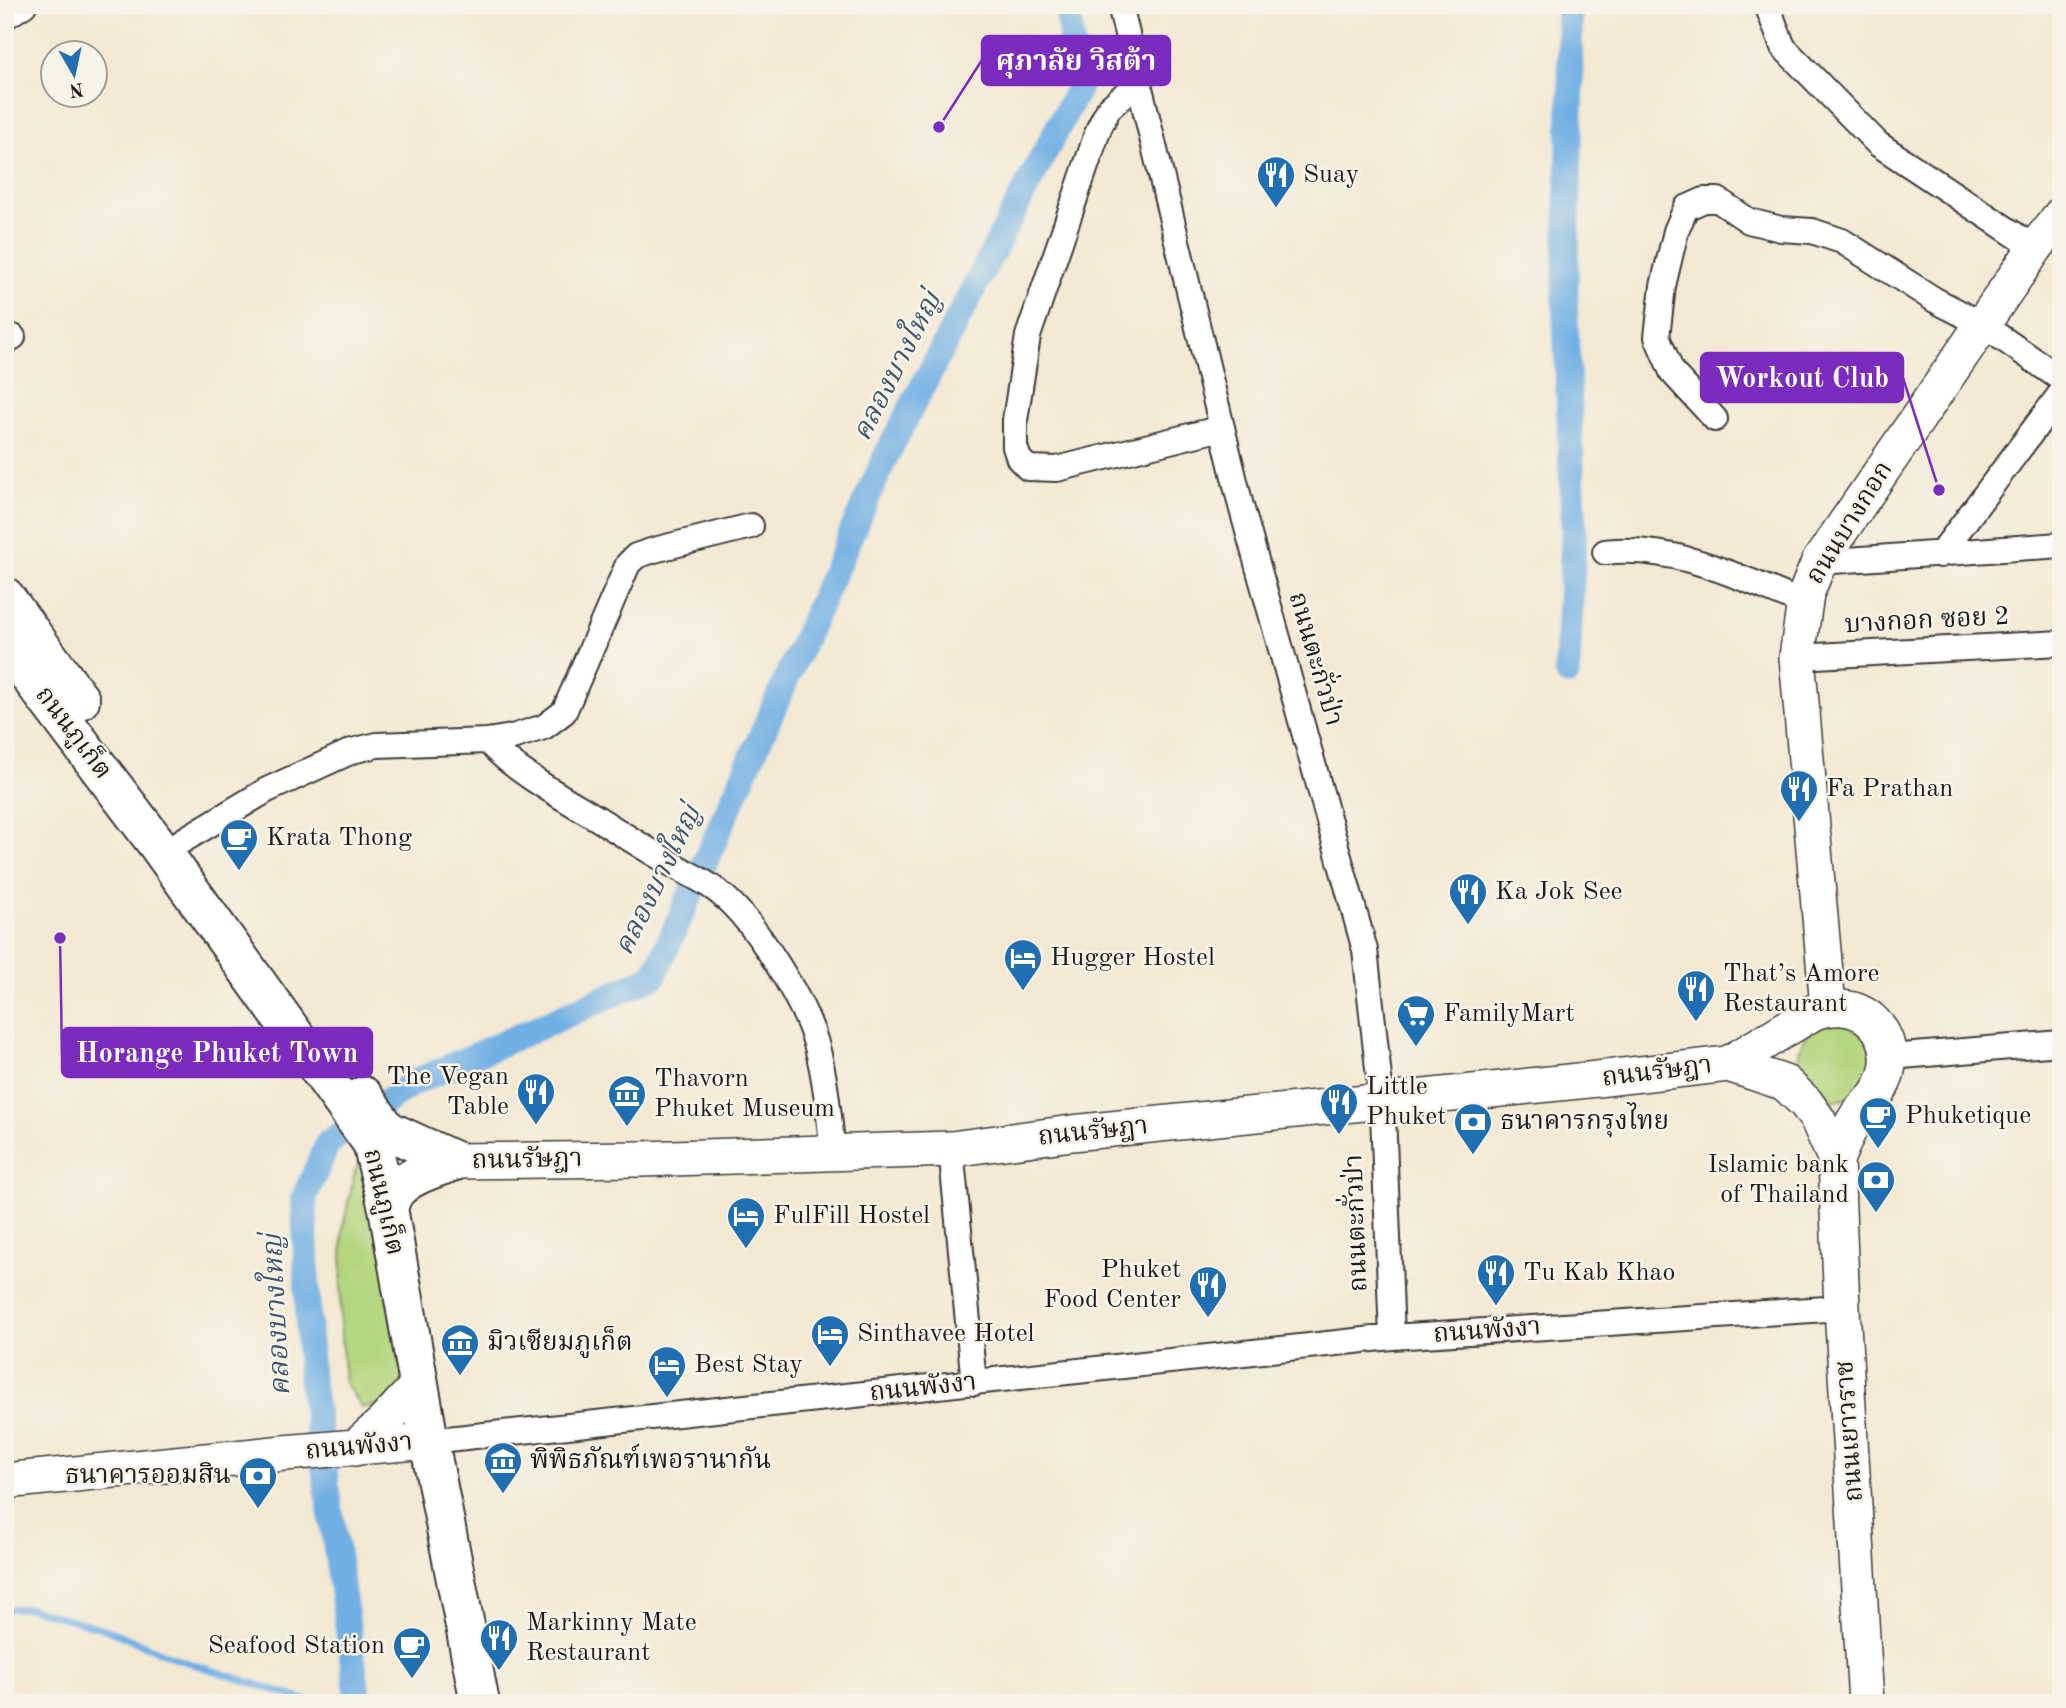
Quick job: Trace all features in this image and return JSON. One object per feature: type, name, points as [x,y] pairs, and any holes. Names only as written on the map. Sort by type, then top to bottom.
[{"type":"main road","name":"ถนนภูเก็ต","points":[[5,597],[25,656],[173,847],[380,1137],[388,1208],[429,1441],[480,1703]]},
{"type":"main road","name":"ถนนรัษฎา","points":[[380,1137],[455,1161]]},
{"type":"main road","name":"ถนนรัษฎา","points":[[388,1208],[395,1192],[408,1182],[424,1172],[455,1161]]},
{"type":"street","points":[[5,17],[23,5]]},
{"type":"street","name":"ถนนตะกั่วป่า","points":[[1120,5],[1241,506],[1365,950],[1381,1103],[1392,1337]]},
{"type":"street","points":[[1768,5],[1783,47],[1878,144],[2035,248]]},
{"type":"street","points":[[1139,82],[1109,108],[1099,128],[1032,323],[1015,420],[1015,447],[1019,459],[1028,468],[1057,469],[1223,428]]},
{"type":"street","points":[[1714,419],[1672,372],[1657,337],[1662,286],[1676,231],[1686,208],[1704,200],[1718,200],[1749,221],[1781,229],[1812,231],[1842,241],[1935,300],[1983,324],[2061,379]]},
{"type":"street","name":"ถนนบางกอก","points":[[1828,1007],[1797,657],[1806,594],[1819,562],[2035,248],[2061,215]]},
{"type":"street","points":[[1940,555],[2061,393]]},
{"type":"street","points":[[173,847],[267,790],[352,751],[377,744],[487,741],[544,727],[564,712],[628,564],[636,556],[751,526]]},
{"type":"street","points":[[1819,562],[2061,545]]},
{"type":"street","points":[[1605,552],[1638,550],[1691,559],[1805,604]]},
{"type":"street","name":"บางกอก ซอย 2","points":[[1797,657],[2061,643]]},
{"type":"street","points":[[487,741],[509,761],[720,893],[743,915],[761,939],[808,1022],[824,1082],[833,1152]]},
{"type":"street","points":[[1728,1064],[1814,1012],[1828,1007],[1846,1007],[1863,1013],[1877,1025],[1886,1040],[1889,1058],[1886,1078],[1876,1095],[1857,1117],[1836,1160]]},
{"type":"street","points":[[1889,1058],[2061,1043]]},
{"type":"street","points":[[1728,1064],[1786,1083],[1818,1120],[1836,1160]]},
{"type":"street","name":"ถนนรัษฎา","points":[[455,1161],[641,1159],[950,1149],[1072,1133],[1381,1103],[1728,1064]]},
{"type":"street","points":[[950,1149],[974,1383]]},
{"type":"street","name":"ถนนเยาวราช","points":[[1836,1160],[1842,1308],[1866,1703]]},
{"type":"street","name":"ถนนพังงา","points":[[5,1481],[429,1441],[1392,1337],[1842,1308]]},
{"type":"street","points":[[355,1448],[383,1423],[419,1384]]},
{"type":"green space","points":[[1846,1023],[1867,1036],[1875,1071],[1852,1096],[1833,1100],[1820,1096],[1802,1076],[1800,1048],[1807,1036],[1819,1027]]},
{"type":"green space","points":[[369,1145],[404,1388],[380,1404],[362,1408],[345,1383],[340,1322],[343,1227],[355,1171]]},
{"type":"waterway","name":"คลองบางใหญ่","points":[[359,1703],[310,1373],[304,1198],[328,1143],[411,1084],[654,976],[885,458],[1078,89],[1067,5]]},
{"type":"waterway","points":[[1567,673],[1574,530],[1565,306],[1571,93],[1569,5]]},
{"type":"waterway","points":[[5,1609],[29,1608],[105,1629],[180,1660],[315,1703]]},
{"type":"place","name":"ศุภาลัย วิสต้า","points":[[939,127]]},
{"type":"place","name":"Suay","points":[[1276,209]]},
{"type":"place","name":"Workout Club","points":[[1939,490]]},
{"type":"place","name":"Fa Prathan","points":[[1799,823]]},
{"type":"place","name":"Krata Thong","points":[[239,872]]},
{"type":"place","name":"Ka Jok See","points":[[1468,926]]},
{"type":"place","name":"Horange Phuket Town","points":[[60,938]]},
{"type":"place","name":"Hugger Hostel","points":[[1023,992]]},
{"type":"place","name":"That’s Amore Restaurant","points":[[1696,1023]]},
{"type":"place","name":"FamilyMart","points":[[1416,1048]]},
{"type":"place","name":"The Vegan Table","points":[[536,1126]]},
{"type":"place","name":"Thavorn Phuket Museum","points":[[627,1128]]},
{"type":"place","name":"Little Phuket","points":[[1339,1136]]},
{"type":"place","name":"Phuketique","points":[[1878,1150]]},
{"type":"place","name":"ธนาคารกรุงไทย","points":[[1473,1156]]},
{"type":"place","name":"Islamic bank of Thailand","points":[[1876,1214]]},
{"type":"place","name":"FulFill Hostel","points":[[746,1250]]},
{"type":"place","name":"Tu Kab Khao","points":[[1496,1307]]},
{"type":"place","name":"Phuket Food Center","points":[[1208,1319]]},
{"type":"place","name":"Sinthavee Hotel","points":[[830,1368]]},
{"type":"place","name":"มิวเซียมภูเก็ต","points":[[460,1377]]},
{"type":"place","name":"Best Stay","points":[[667,1399]]},
{"type":"place","name":"พิพิธภัณฑ์เพอรานากัน","points":[[503,1495]]},
{"type":"place","name":"ธนาคารออมสิน","points":[[258,1510]]},
{"type":"place","name":"Markinny Mate Restaurant","points":[[499,1672]]},
{"type":"place","name":"Seafood Station","points":[[412,1680]]}]
